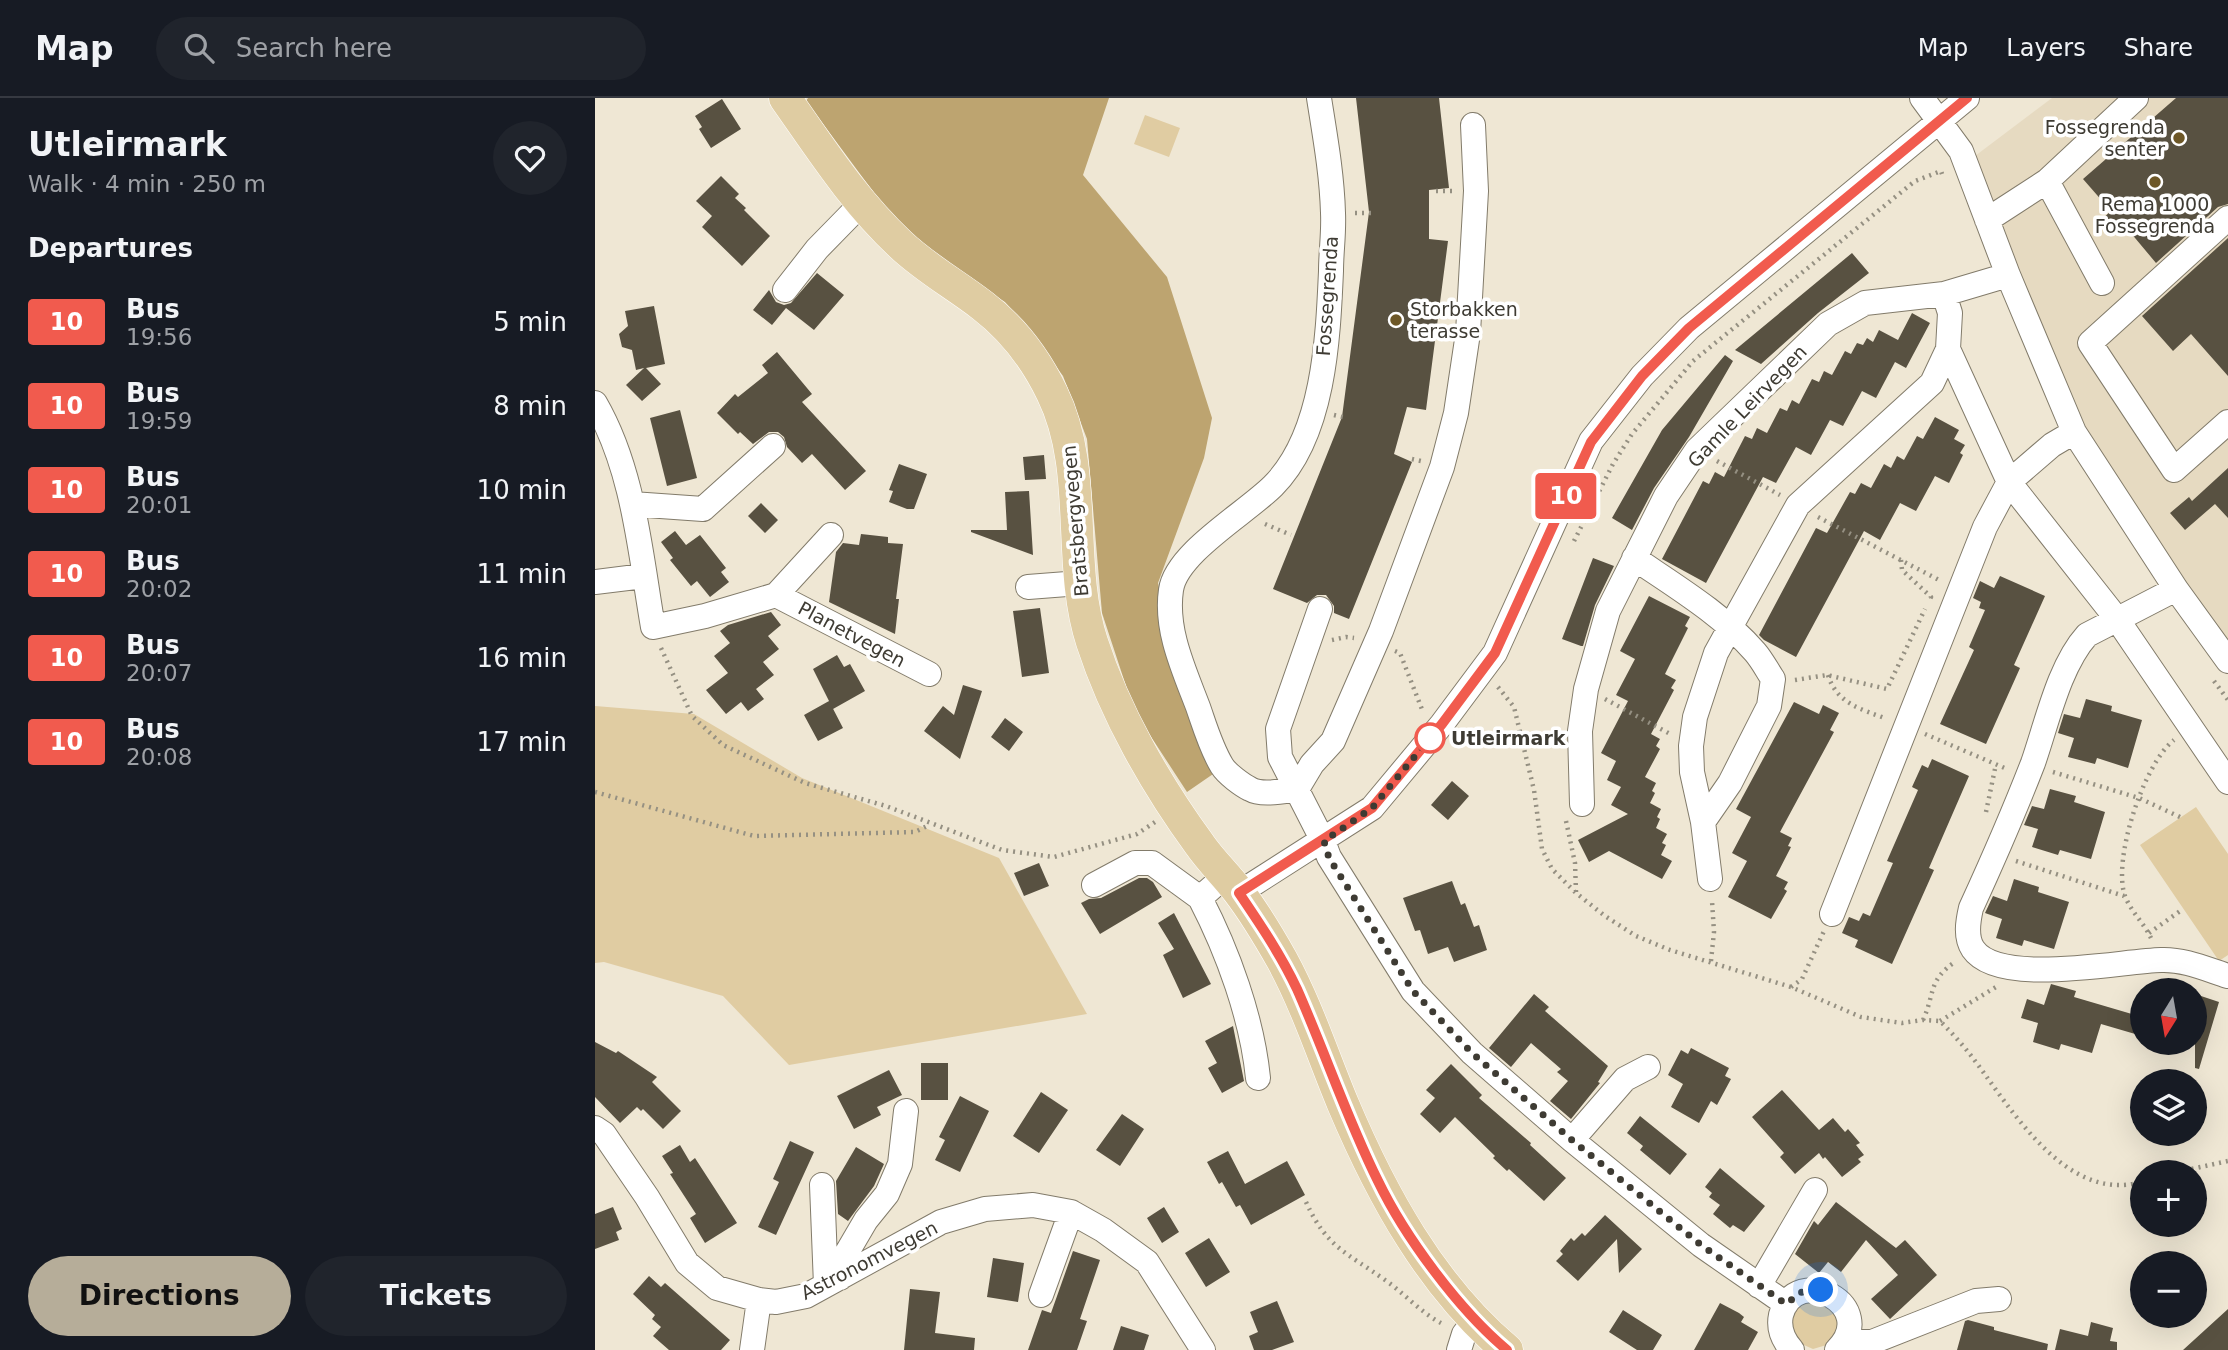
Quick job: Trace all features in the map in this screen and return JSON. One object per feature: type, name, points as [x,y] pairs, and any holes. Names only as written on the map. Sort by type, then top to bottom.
[{"type":"main road","name":"Bratsbergvegen","points":[[792,101],[839,176],[861,204],[903,247],[937,275],[986,308],[1027,350],[1041,373],[1055,398],[1069,443],[1084,615],[1102,672],[1144,758],[1200,845],[1232,885],[1281,958],[1297,989],[1379,1183],[1445,1284],[1466,1335],[1507,1350]]},
{"type":"street","name":"Fossegrenda","points":[[1297,789],[1252,791],[1224,769],[1211,742],[1178,653],[1170,611],[1171,587],[1197,547],[1226,527],[1275,485],[1300,448],[1313,410],[1328,340],[1333,214],[1327,145],[1318,98]]},
{"type":"street","points":[[1922,98],[1961,151],[2008,275],[2074,432],[2176,589],[2228,661]]},
{"type":"street","points":[[1200,898],[1324,841],[1372,808],[1442,724],[1495,653],[1591,442],[1642,376],[1689,328],[1968,98]]},
{"type":"street","points":[[1987,220],[2047,181],[2136,98]]},
{"type":"street","points":[[1297,789],[1312,764],[1333,741],[1381,631],[1442,467],[1456,413],[1468,333],[1476,191],[1473,125]]},
{"type":"street","points":[[2047,181],[2102,283]]},
{"type":"street","points":[[785,290],[817,248],[861,204]]},
{"type":"street","points":[[2228,218],[2090,342],[2173,470],[2228,422]]},
{"type":"street","name":"Gamle Leirvegen","points":[[1582,804],[1580,731],[1586,689],[1608,611],[1666,496],[1697,450],[1828,324],[1865,303],[1944,294],[2008,275]]},
{"type":"street","points":[[1710,879],[1703,822],[1692,772],[1691,746],[1695,716],[1716,653],[1798,505],[1931,383],[1948,349],[1950,313],[1944,294]]},
{"type":"street","points":[[1948,349],[2009,482],[2117,619],[2228,782]]},
{"type":"street","points":[[595,403],[617,451],[632,504],[653,627]]},
{"type":"street","points":[[1832,914],[1985,527],[2009,482],[2052,446],[2074,432]]},
{"type":"street","points":[[632,504],[703,509],[773,446]]},
{"type":"street","name":"Planetvegen","points":[[653,627],[705,616],[776,595],[831,535]]},
{"type":"street","points":[[1634,558],[1702,605],[1730,629],[1754,652],[1773,679],[1769,706],[1730,783],[1703,822]]},
{"type":"street","points":[[595,582],[644,576]]},
{"type":"street","points":[[1028,587],[1080,583]]},
{"type":"street","points":[[2176,589],[2158,601],[2087,635],[2077,646],[2067,665],[2032,765],[1996,855],[1971,908],[1968,937],[1973,949],[1981,957],[2024,969],[2048,971],[2161,960],[2181,961],[2228,976]]},
{"type":"street","name":"Planetvegen","points":[[776,595],[929,674]]},
{"type":"street","points":[[1320,609],[1278,729],[1280,757],[1324,841],[1329,858],[1413,991],[1472,1053],[1572,1140],[1701,1245],[1786,1304]]},
{"type":"street","points":[[1094,885],[1135,863],[1152,863],[1200,898],[1217,930],[1254,1042],[1258,1078]]},
{"type":"street","points":[[1572,1140],[1625,1079],[1648,1067]]},
{"type":"street","points":[[833,1282],[866,1220],[887,1194],[900,1164],[906,1111]]},
{"type":"street","name":"Astronomvegen","points":[[595,1128],[604,1134],[687,1263],[717,1288],[776,1302],[806,1296],[941,1222],[985,1209],[1033,1205],[1071,1212],[1103,1230],[1147,1262],[1203,1350]]},
{"type":"street","points":[[822,1185],[833,1282]]},
{"type":"street","points":[[1759,1286],[1815,1190]]},
{"type":"street","points":[[1041,1295],[1071,1212]]},
{"type":"street","points":[[1792,1350],[1781,1332],[1780,1322],[1786,1304],[1802,1292],[1811,1290],[1831,1294],[1838,1300],[1848,1316],[1842,1343],[1872,1342],[1976,1301],[2000,1299]]},
{"type":"street","points":[[752,1350],[759,1300]]},
{"type":"path","points":[[1572,544],[1606,476],[1632,434],[1693,361],[1915,181],[1941,171]]},
{"type":"path","points":[[1697,450],[1960,590]]},
{"type":"path","points":[[1773,679],[1806,680],[1827,675],[1888,689],[1931,597],[1902,570],[1901,560]]},
{"type":"path","points":[[653,627],[692,716],[723,745],[805,783],[886,806],[1002,850],[1054,857],[1137,834],[1176,808]]},
{"type":"path","points":[[1498,687],[1514,707],[1534,790],[1542,849],[1552,869],[1576,893],[1636,936],[1670,950],[1791,987],[1861,1017],[1902,1023],[1940,1021],[2024,969]]},
{"type":"path","points":[[1586,689],[1691,746]]},
{"type":"path","points":[[2161,960],[2149,933],[2134,914],[2125,896],[2121,874],[2123,849],[2139,798],[2153,766],[2166,746],[2191,727]]},
{"type":"path","points":[[1985,815],[1996,764]]},
{"type":"path","points":[[2032,765],[2139,798],[2181,817]]},
{"type":"path","points":[[595,792],[754,836],[915,832],[930,824]]},
{"type":"path","points":[[1576,893],[1575,863],[1566,821],[1582,804]]},
{"type":"path","points":[[1996,855],[2125,896]]},
{"type":"path","points":[[1710,879],[1714,932],[1711,961]]},
{"type":"path","points":[[2149,933],[2183,909]]},
{"type":"path","points":[[1791,987],[1802,979],[1832,914]]},
{"type":"path","points":[[1923,1020],[1933,984],[1945,968],[1973,949]]},
{"type":"path","points":[[1940,1021],[1968,1052],[2039,1144],[2068,1168],[2097,1183],[2130,1186]]},
{"type":"path","points":[[2207,1166],[2228,1161]]},
{"type":"path","points":[[1306,1202],[1315,1222],[1336,1247],[1386,1280],[1437,1321],[1466,1335]]},
{"type":"shaded area","points":[[808,98],[1109,98],[1083,175],[1167,277],[1212,418],[1204,458],[1158,583],[1176,669],[1216,772],[1187,792],[1144,726],[1127,689],[1102,613],[1087,439],[1063,376],[1005,302],[940,260],[886,209],[806,101]]},
{"type":"shaded area","points":[[2052,98],[2228,98],[2228,655],[2078,424],[1975,156]]},
{"type":"shaded area","points":[[1145,115],[1180,128],[1169,157],[1134,144]]},
{"type":"shaded area","points":[[595,706],[694,714],[802,778],[999,858],[1087,1014],[789,1065],[723,996],[604,962],[595,963]]},
{"type":"shaded area","points":[[2196,807],[2228,854],[2228,955],[2219,961],[2140,845]]},
{"type":"shaded area","points":[[1824,1300],[1840,1320],[1830,1344],[1813,1349],[1797,1342],[1789,1318],[1799,1303]]},
{"type":"building","points":[[1356,98],[1439,98],[1449,188],[1429,190],[1429,239],[1448,241],[1426,410],[1407,407],[1394,454],[1412,462],[1349,619],[1334,613],[1334,606],[1326,595],[1317,595],[1307,603],[1273,589],[1342,417],[1369,212]]},
{"type":"building","name":"Fossegrenda senter","points":[[2176,98],[2228,98],[2228,204],[2218,207],[2156,263],[2125,226],[2115,235],[2101,220],[2111,211],[2083,179]]},
{"type":"building","points":[[722,99],[741,129],[711,148],[699,129],[702,127],[695,116]]},
{"type":"building","points":[[721,176],[739,194],[735,198],[746,208],[744,210],[770,236],[742,266],[702,227],[712,216],[696,201]]},
{"type":"building","points":[[2228,238],[2228,376],[2191,334],[2173,351],[2142,316]]},
{"type":"building","points":[[1852,253],[1869,273],[1818,313],[1761,364],[1735,350]]},
{"type":"building","points":[[817,273],[844,295],[814,330],[786,308],[772,325],[753,310],[769,290],[776,302],[784,305],[791,303]]},
{"type":"building","points":[[654,306],[665,364],[646,368],[661,384],[642,401],[626,385],[644,368],[636,370],[632,350],[622,347],[619,334],[628,326],[625,311]]},
{"type":"building","points":[[1912,313],[1930,323],[1906,368],[1895,362],[1876,398],[1862,391],[1843,426],[1830,420],[1811,455],[1796,447],[1776,483],[1763,477],[1706,583],[1662,559],[1703,481],[1709,484],[1715,472],[1724,477],[1745,436],[1752,439],[1757,428],[1767,433],[1780,408],[1787,411],[1792,400],[1799,404],[1812,379],[1819,382],[1824,371],[1832,375],[1845,351],[1851,354],[1857,343],[1863,345],[1867,338],[1873,342],[1879,330],[1898,340]]},
{"type":"building","points":[[777,352],[812,394],[802,402],[866,471],[845,490],[812,454],[802,463],[778,432],[769,432],[753,444],[740,432],[738,434],[717,413],[735,394],[738,397],[768,373],[762,365]]},
{"type":"building","points":[[1725,355],[1733,361],[1689,437],[1654,488],[1632,530],[1612,518],[1662,430]]},
{"type":"building","points":[[680,410],[697,478],[667,486],[650,418]]},
{"type":"building","points":[[1935,417],[1959,430],[1954,439],[1965,445],[1949,483],[1935,476],[1916,511],[1900,503],[1880,540],[1864,531],[1796,657],[1764,640],[1759,635],[1816,528],[1827,533],[1850,492],[1855,494],[1861,483],[1871,488],[1884,464],[1891,468],[1897,456],[1904,460],[1917,436],[1923,439]]},
{"type":"building","points":[[1044,455],[1046,479],[1025,480],[1023,457]]},
{"type":"building","points":[[899,464],[927,474],[914,509],[889,502],[893,491],[889,490]]},
{"type":"building","points":[[2228,468],[2228,518],[2215,504],[2185,530],[2170,513],[2189,497],[2192,501]]},
{"type":"building","points":[[1029,491],[1033,555],[971,532],[1007,530],[1005,492]]},
{"type":"building","points":[[761,503],[778,520],[765,533],[748,516]]},
{"type":"building","points":[[675,531],[686,545],[700,535],[726,568],[721,572],[729,582],[710,597],[697,581],[691,586],[670,560],[673,558],[661,542]]},
{"type":"building","points":[[861,534],[888,537],[888,543],[903,544],[896,599],[899,599],[895,634],[829,602],[836,552],[843,543],[859,545]]},
{"type":"building","points":[[1593,558],[1614,566],[1595,605],[1581,646],[1562,639]]},
{"type":"building","points":[[2000,576],[2045,596],[2014,665],[2020,668],[1986,744],[1940,724],[1974,650],[1969,647],[1985,610],[1979,608],[1981,602],[1973,598],[1980,581],[1994,588]]},
{"type":"building","points":[[1649,596],[1690,617],[1685,626],[1688,628],[1665,674],[1676,680],[1671,688],[1674,690],[1651,734],[1660,739],[1656,746],[1660,749],[1645,777],[1656,783],[1650,803],[1661,809],[1656,828],[1667,834],[1662,843],[1666,845],[1661,855],[1672,861],[1662,879],[1609,851],[1589,862],[1578,840],[1628,814],[1611,805],[1621,787],[1607,780],[1616,761],[1601,753],[1628,701],[1616,695],[1635,659],[1620,651]]},
{"type":"building","points":[[1040,608],[1049,673],[1022,677],[1013,611]]},
{"type":"building","points":[[771,612],[781,625],[768,636],[779,649],[763,662],[774,675],[756,689],[764,699],[748,711],[741,702],[726,714],[706,690],[728,673],[714,656],[730,643],[720,631],[728,625]]},
{"type":"building","points":[[837,655],[844,667],[850,664],[865,691],[833,709],[813,669]]},
{"type":"building","points":[[963,685],[982,691],[960,759],[924,731],[943,706],[954,715]]},
{"type":"building","points":[[2086,699],[2112,706],[2111,711],[2142,720],[2128,768],[2097,758],[2095,764],[2068,757],[2074,738],[2058,733],[2064,714],[2080,718]]},
{"type":"building","points":[[829,701],[843,728],[818,741],[804,715]]},
{"type":"building","points":[[1794,702],[1819,714],[1823,705],[1839,713],[1830,730],[1834,732],[1780,832],[1792,838],[1788,846],[1791,847],[1776,876],[1788,882],[1784,889],[1787,891],[1771,919],[1728,897],[1747,861],[1732,853],[1751,817],[1736,809]]},
{"type":"building","points":[[1005,718],[1023,732],[1009,751],[991,737]]},
{"type":"building","points":[[1932,759],[1969,776],[1929,868],[1934,870],[1892,964],[1855,947],[1858,940],[1842,933],[1849,917],[1859,921],[1863,913],[1870,916],[1893,863],[1887,861],[1918,790],[1912,787],[1922,765],[1928,768]]},
{"type":"building","points":[[1452,781],[1469,796],[1448,820],[1431,805]]},
{"type":"building","points":[[2050,789],[2076,796],[2074,802],[2105,812],[2091,859],[2060,850],[2058,855],[2032,847],[2038,829],[2024,825],[2032,806],[2044,809]]},
{"type":"building","points":[[1039,863],[1049,886],[1024,896],[1014,873]]},
{"type":"building","points":[[1139,878],[1147,878],[1153,882],[1162,897],[1100,934],[1081,903],[1101,898]]},
{"type":"building","points":[[2014,879],[2039,887],[2038,892],[2069,902],[2054,949],[2024,940],[2022,946],[1996,938],[2002,919],[1985,913],[1993,896],[2007,901]]},
{"type":"building","points":[[1452,881],[1461,905],[1465,903],[1474,927],[1479,925],[1487,950],[1454,962],[1448,947],[1428,954],[1420,930],[1415,931],[1403,898]]},
{"type":"building","points":[[1174,913],[1211,984],[1183,998],[1163,955],[1174,949],[1158,923]]},
{"type":"building","points":[[2051,984],[2076,991],[2074,997],[2130,1013],[2130,1032],[2101,1024],[2092,1053],[2061,1044],[2059,1050],[2033,1042],[2038,1023],[2021,1018],[2027,999],[2044,1005]]},
{"type":"building","points":[[1534,994],[1549,1007],[1545,1011],[1608,1066],[1598,1082],[1600,1083],[1571,1119],[1550,1101],[1568,1081],[1557,1072],[1561,1069],[1531,1043],[1511,1067],[1489,1048]]},
{"type":"building","points":[[2207,998],[2219,1002],[2207,1042]]},
{"type":"building","points":[[1233,1026],[1244,1081],[1222,1093],[1208,1068],[1217,1063],[1205,1041]]},
{"type":"building","points":[[595,1042],[616,1053],[618,1051],[657,1077],[652,1082],[681,1111],[663,1129],[643,1109],[641,1111],[637,1107],[620,1123],[595,1097]]},
{"type":"building","points":[[1691,1048],[1729,1068],[1725,1076],[1731,1079],[1717,1105],[1711,1101],[1699,1123],[1671,1107],[1683,1084],[1668,1075],[1681,1050],[1688,1054]]},
{"type":"building","points":[[2195,1055],[2203,1055],[2199,1069],[2195,1068]]},
{"type":"building","points":[[921,1063],[948,1063],[948,1100],[921,1100]]},
{"type":"building","points":[[1451,1064],[1482,1095],[1479,1098],[1566,1178],[1544,1201],[1493,1158],[1495,1156],[1455,1117],[1440,1133],[1420,1114],[1435,1098],[1426,1090]]},
{"type":"building","points":[[889,1070],[902,1095],[877,1107],[881,1115],[854,1129],[837,1096]]},
{"type":"building","points":[[1782,1090],[1819,1130],[1833,1118],[1845,1132],[1848,1129],[1860,1143],[1856,1145],[1864,1155],[1858,1159],[1861,1162],[1842,1177],[1819,1153],[1795,1174],[1780,1157],[1784,1153],[1752,1117]]},
{"type":"building","points":[[1041,1092],[1068,1110],[1039,1153],[1013,1136]]},
{"type":"building","points":[[960,1096],[989,1111],[960,1172],[935,1160],[945,1140],[939,1137]]},
{"type":"building","points":[[1122,1114],[1144,1129],[1120,1166],[1096,1150]]},
{"type":"building","points":[[1640,1116],[1687,1154],[1670,1175],[1640,1150],[1643,1146],[1627,1133]]},
{"type":"building","points":[[790,1141],[814,1152],[776,1235],[758,1227],[779,1182],[773,1179]]},
{"type":"building","points":[[680,1145],[690,1162],[695,1158],[737,1223],[705,1243],[690,1218],[696,1214],[670,1174],[673,1173],[662,1156]]},
{"type":"building","points":[[856,1147],[884,1164],[874,1186],[848,1221],[838,1214],[836,1181]]},
{"type":"building","points":[[1228,1151],[1245,1184],[1287,1161],[1305,1195],[1251,1225],[1240,1205],[1236,1207],[1222,1182],[1219,1184],[1207,1162]]},
{"type":"building","points":[[1720,1168],[1765,1206],[1744,1232],[1733,1225],[1730,1228],[1713,1214],[1720,1205],[1709,1197],[1712,1193],[1705,1187]]},
{"type":"building","points":[[1836,1202],[1896,1248],[1905,1240],[1937,1275],[1890,1319],[1871,1299],[1898,1275],[1866,1240],[1841,1272],[1828,1262],[1819,1273],[1795,1254],[1814,1221],[1818,1225]]},
{"type":"building","points":[[613,1207],[622,1229],[616,1232],[619,1240],[595,1249],[595,1214]]},
{"type":"building","points":[[1164,1207],[1179,1232],[1162,1243],[1147,1218]]},
{"type":"building","points":[[1605,1215],[1642,1249],[1619,1273],[1617,1239],[1578,1281],[1556,1261],[1563,1254],[1560,1251],[1571,1238],[1574,1241],[1582,1233],[1585,1236]]},
{"type":"building","points":[[1209,1238],[1230,1272],[1206,1287],[1185,1253]]},
{"type":"building","points":[[1073,1251],[1100,1260],[1080,1319],[1087,1321],[1077,1350],[1028,1350],[1042,1310],[1051,1313]]},
{"type":"building","points":[[993,1258],[1024,1263],[1018,1302],[987,1297]]},
{"type":"building","points":[[649,1276],[661,1287],[665,1283],[730,1340],[721,1350],[669,1350],[653,1336],[661,1327],[652,1319],[655,1315],[633,1294]]},
{"type":"building","points":[[910,1289],[940,1292],[935,1333],[975,1338],[974,1350],[904,1350]]},
{"type":"building","points":[[1277,1301],[1294,1342],[1272,1350],[1254,1350],[1249,1336],[1258,1332],[1250,1312]]},
{"type":"building","points":[[1720,1303],[1739,1313],[1744,1317],[1741,1322],[1758,1332],[1748,1350],[1694,1350]]},
{"type":"building","points":[[2228,1309],[2228,1350],[2183,1350]]},
{"type":"building","points":[[1623,1310],[1662,1335],[1653,1350],[1637,1350],[1609,1332]]},
{"type":"building","points":[[1965,1321],[1994,1327],[1994,1330],[2048,1344],[2047,1350],[1957,1350]]},
{"type":"building","points":[[2091,1322],[2113,1328],[2110,1341],[2117,1342],[2117,1350],[2055,1350],[2060,1329],[2088,1336]]},
{"type":"building","points":[[1121,1326],[1149,1335],[1144,1350],[1113,1350]]},
{"type":"bus line","name":"10","points":[[1507,1350],[1445,1284],[1401,1221],[1379,1183],[1344,1106],[1297,989],[1281,958],[1239,893],[1372,808],[1442,724],[1495,653],[1591,442],[1642,376],[1689,328],[1967,98]]},
{"type":"place","name":"Fossegrenda senter","points":[[2179,138]]},
{"type":"place","name":"Rema 1000 Fossegrenda","points":[[2155,182]]},
{"type":"place","name":"Storbakken terasse","points":[[1396,320]]},
{"type":"place","name":"Utleirmark","points":[[1430,738]]},
{"type":"route","points":[[1430,738],[1372,808],[1324,841],[1329,858],[1413,991],[1472,1053],[1572,1140],[1701,1245],[1786,1304],[1802,1292],[1821,1290]]}]
